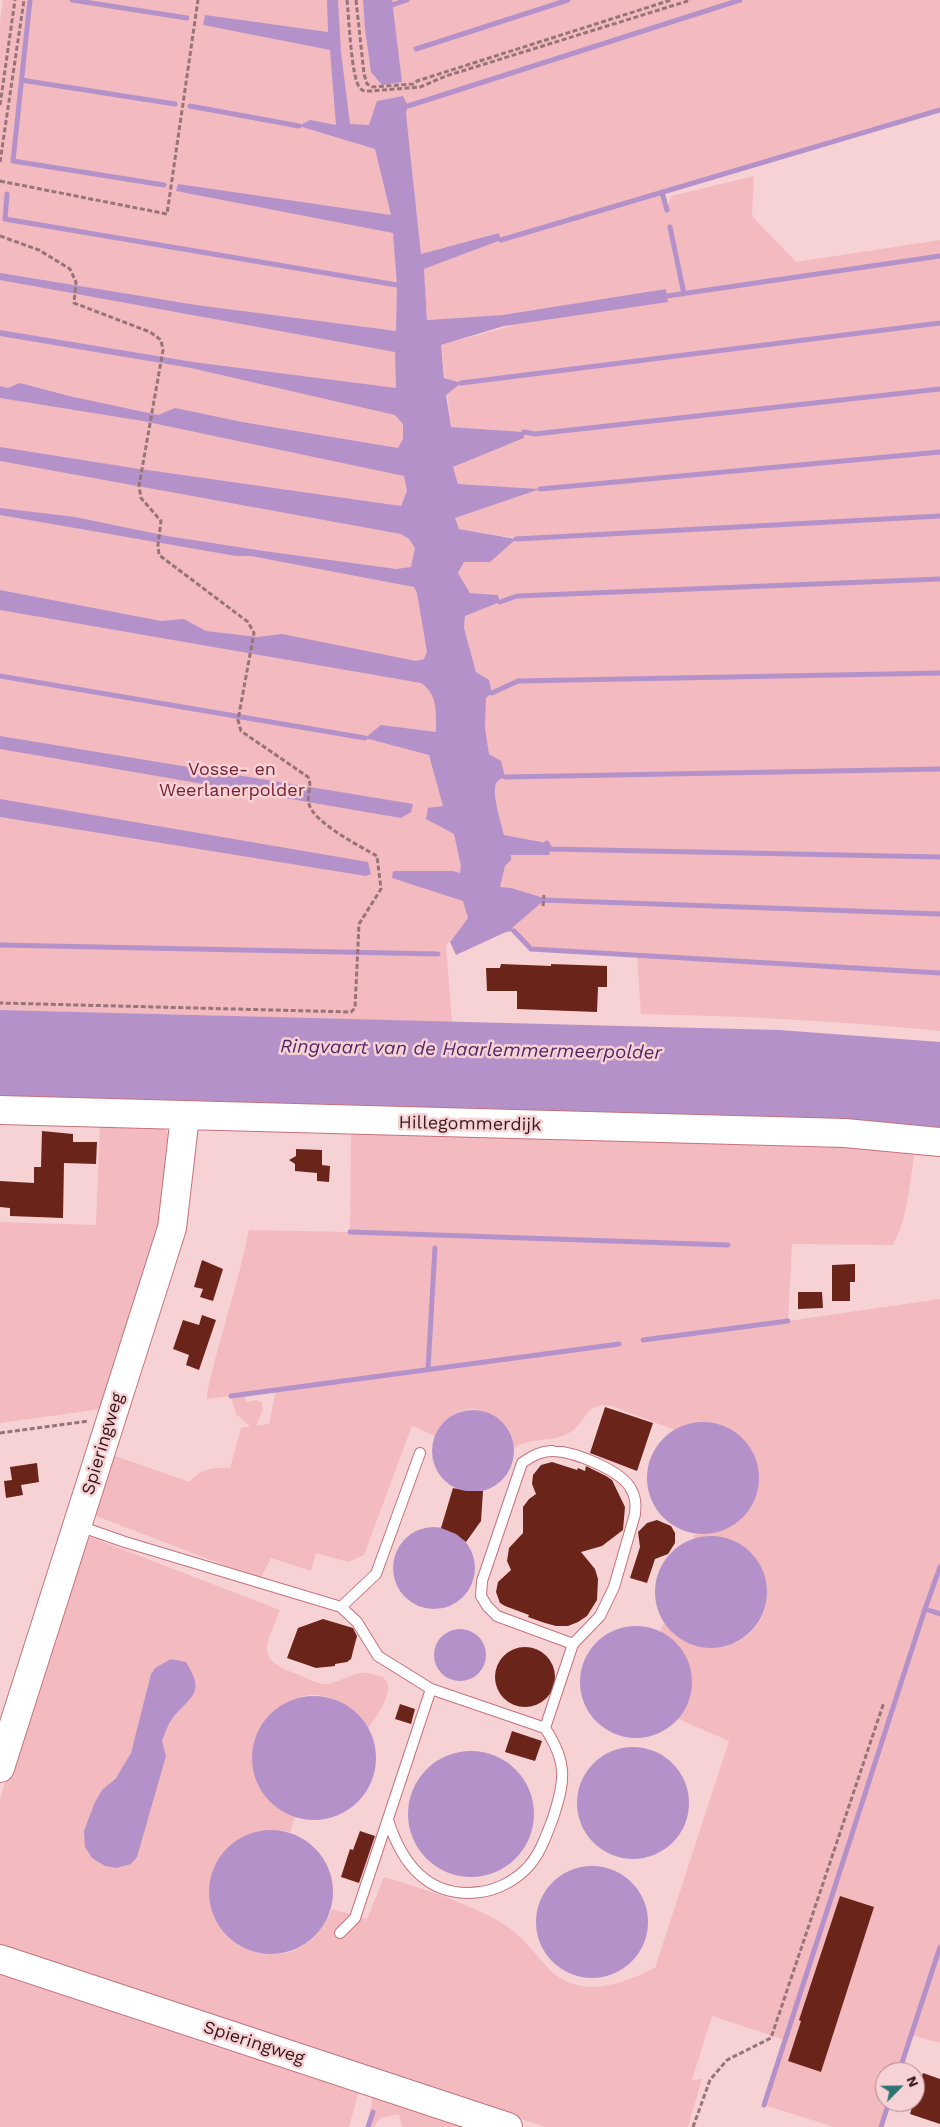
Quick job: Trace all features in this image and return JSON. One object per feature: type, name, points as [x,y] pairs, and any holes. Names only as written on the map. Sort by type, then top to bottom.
[{"type":"street","name":"Hillegommerdijk","points":[[0,1110],[845,1133],[940,1142]]},
{"type":"street","name":"Spieringweg","points":[[0,1768],[78,1526],[110,1419],[161,1268],[172,1228],[185,1116]]},
{"type":"street","name":"Spieringweg","points":[[0,1959],[508,2127]]},
{"type":"lane","points":[[545,1728],[573,1644],[600,1616],[614,1587],[635,1514],[636,1503],[632,1490],[625,1480],[616,1473],[569,1453],[553,1450],[541,1452],[522,1463],[482,1581],[481,1596],[487,1606],[497,1616],[573,1644]]},
{"type":"lane","points":[[341,1607],[376,1574],[420,1453]]},
{"type":"lane","points":[[78,1526],[341,1607],[357,1622],[378,1656],[431,1689],[545,1728],[559,1754],[562,1790],[545,1840],[526,1869],[500,1887],[465,1894],[450,1893],[435,1886],[420,1876],[409,1864],[400,1850],[388,1820]]},
{"type":"lane","points":[[340,1932],[355,1918],[431,1689]]},
{"type":"path","points":[[0,105],[16,0]]},
{"type":"path","points":[[0,162],[24,0]]},
{"type":"path","points":[[0,181],[167,214],[198,0]]},
{"type":"path","points":[[347,0],[355,75],[360,88],[364,91],[420,87],[446,76],[691,0]]},
{"type":"path","points":[[356,0],[364,74],[368,84],[373,87],[413,84],[417,81],[671,0]]},
{"type":"path","points":[[0,236],[39,250],[70,269],[76,282],[74,303],[150,332],[162,340],[164,350],[139,486],[141,498],[161,521],[158,545],[159,555],[248,622],[254,633],[238,720],[240,731],[308,777],[311,784],[308,802],[314,814],[358,846],[378,856],[381,889],[359,924],[355,1008],[351,1012],[0,1003]]},
{"type":"path","points":[[543,906],[544,895]]},
{"type":"path","name":"Spieringweg","points":[[0,1433],[84,1422]]},
{"type":"path","points":[[693,2127],[710,2080],[727,2060],[771,2038],[884,1702]]},
{"type":"green space","name":"Vosse- en Weerlanerpolder","points":[[3,0],[379,0],[392,5],[392,0],[940,0],[940,110],[662,192],[667,209],[671,196],[754,176],[752,216],[796,262],[940,240],[940,1031],[790,1019],[641,1014],[637,955],[531,949],[511,928],[541,903],[541,897],[500,887],[505,866],[511,860],[511,855],[550,855],[547,843],[504,835],[495,789],[496,784],[505,777],[489,754],[485,728],[486,698],[492,693],[489,680],[476,672],[464,628],[465,616],[500,602],[498,595],[470,593],[458,573],[464,561],[515,538],[459,529],[455,518],[539,489],[458,484],[453,467],[524,438],[524,432],[451,427],[441,345],[511,326],[503,315],[427,320],[424,269],[501,240],[499,233],[421,254],[406,113],[408,107],[395,111],[468,918],[446,946],[452,1022],[0,1010],[0,21]]},
{"type":"green space","points":[[100,1124],[161,1125],[167,1132],[173,1147],[161,1236],[105,1406],[94,1410],[0,1423],[0,1222],[96,1225]]},
{"type":"green space","points":[[351,1130],[710,1138],[915,1149],[905,1213],[897,1237],[892,1245],[792,1244],[788,1321],[940,1299],[940,1943],[936,1957],[940,1946],[940,2043],[911,2035],[902,2062],[875,2062],[875,2112],[886,2112],[881,2127],[834,2127],[764,2105],[785,2040],[712,2016],[692,2080],[702,2079],[688,2127],[545,2127],[0,1945],[0,1798],[85,1535],[280,1610],[271,1631],[267,1648],[268,1655],[281,1667],[323,1684],[364,1673],[384,1678],[388,1684],[386,1699],[368,1729],[363,1721],[348,1707],[328,1697],[308,1695],[299,1698],[283,1711],[254,1741],[253,1765],[260,1787],[274,1805],[295,1817],[290,1832],[278,1830],[244,1948],[258,1953],[272,1954],[285,1953],[297,1949],[308,1943],[317,1934],[326,1923],[332,1909],[367,1919],[384,1877],[446,1897],[491,1917],[518,1935],[551,1971],[563,1980],[576,1985],[589,1987],[616,1983],[655,1968],[729,1741],[678,1719],[689,1695],[690,1671],[680,1649],[660,1632],[664,1623],[677,1636],[693,1645],[709,1648],[726,1646],[741,1640],[754,1629],[763,1614],[767,1595],[766,1583],[763,1572],[758,1565],[737,1544],[724,1538],[693,1539],[695,1534],[721,1531],[740,1520],[747,1512],[752,1504],[756,1488],[757,1471],[754,1456],[746,1443],[722,1427],[707,1424],[691,1425],[675,1430],[611,1406],[602,1405],[591,1409],[569,1433],[555,1438],[528,1442],[513,1449],[512,1442],[507,1434],[486,1414],[475,1409],[468,1409],[454,1414],[443,1424],[435,1436],[412,1426],[364,1555],[348,1562],[316,1553],[311,1571],[271,1558],[260,1579],[91,1514],[112,1455],[190,1482],[194,1477],[207,1469],[230,1468],[241,1428],[250,1426],[236,1414],[231,1396],[207,1399],[207,1393],[249,1230],[350,1232]],"holes":[[[276,1390],[269,1424],[256,1426],[263,1409],[261,1401],[248,1402],[245,1400],[246,1394]],[[155,1668],[180,1710],[171,1721],[161,1741],[166,1756],[95,1802],[130,1756],[151,1674]]]},
{"type":"green space","points":[[0,1970],[359,2091],[349,2127],[0,2127]]},
{"type":"green space","points":[[374,2089],[483,2127],[402,2127],[399,2114],[380,2118],[374,2127],[367,2127]]},
{"type":"water","points":[[327,0],[338,0],[341,52],[350,124],[369,125],[377,101],[403,96],[408,106],[406,113],[421,254],[499,233],[501,240],[424,269],[427,320],[503,315],[666,289],[668,302],[504,326],[441,345],[444,378],[461,383],[446,395],[451,427],[524,432],[524,438],[453,467],[458,484],[540,489],[455,518],[459,529],[516,539],[490,562],[464,562],[458,573],[470,593],[498,595],[500,602],[465,616],[464,628],[476,672],[489,680],[492,693],[486,698],[485,728],[489,754],[501,761],[505,777],[498,781],[495,791],[504,835],[547,843],[550,855],[511,855],[511,860],[505,866],[500,887],[511,888],[541,897],[541,903],[512,928],[514,931],[506,932],[456,955],[450,942],[468,918],[463,901],[392,878],[393,871],[453,871],[460,873],[461,866],[454,834],[426,819],[428,808],[443,806],[429,755],[365,738],[381,725],[436,732],[435,704],[427,687],[421,683],[0,610],[0,590],[161,621],[184,619],[206,631],[257,637],[282,634],[416,661],[424,659],[427,652],[417,593],[414,587],[251,556],[236,556],[0,515],[0,508],[75,517],[167,536],[264,551],[396,569],[411,567],[415,548],[409,539],[401,534],[0,461],[0,447],[401,506],[407,491],[404,476],[143,421],[0,398],[0,386],[8,388],[20,383],[69,396],[158,415],[175,408],[242,422],[398,448],[403,439],[403,424],[395,415],[191,368],[0,336],[0,330],[193,362],[396,388],[395,352],[0,280],[0,273],[196,305],[396,331],[397,285],[393,233],[176,191],[178,184],[391,215],[375,149],[299,126],[310,120],[336,125],[330,50],[203,25],[205,15],[328,32]]},
{"type":"water","points":[[363,0],[392,0],[402,82],[382,85],[371,72]]},
{"type":"water","points":[[0,736],[413,804],[411,812],[401,818],[0,749]]},
{"type":"water","points":[[0,799],[368,862],[371,874],[366,876],[0,817]]},
{"type":"water","name":"Ringvaart van de Haarlemmermeerpolder","points":[[0,1010],[779,1030],[940,1042],[940,1131],[0,1102]]},
{"type":"water","points":[[473,1410],[489,1413],[502,1422],[511,1435],[514,1451],[511,1467],[502,1480],[489,1489],[473,1492],[457,1489],[444,1480],[435,1467],[432,1451],[435,1435],[444,1422],[457,1413]]},
{"type":"water","points":[[703,1422],[724,1426],[743,1438],[755,1457],[759,1478],[755,1499],[743,1518],[724,1530],[703,1534],[682,1530],[663,1518],[651,1499],[647,1478],[651,1457],[663,1438],[682,1426]]},
{"type":"water","points":[[434,1527],[450,1530],[463,1539],[472,1552],[475,1568],[472,1584],[463,1597],[450,1606],[434,1609],[418,1606],[405,1597],[396,1584],[393,1568],[396,1552],[405,1539],[418,1530]]},
{"type":"water","points":[[711,1536],[732,1540],[751,1552],[763,1571],[767,1592],[763,1613],[751,1632],[732,1644],[711,1648],[690,1644],[671,1632],[659,1613],[655,1592],[659,1571],[671,1552],[690,1540]]},
{"type":"water","points":[[636,1626],[657,1630],[676,1642],[688,1661],[692,1682],[688,1703],[676,1722],[657,1734],[636,1738],[615,1734],[596,1722],[584,1703],[580,1682],[584,1661],[596,1642],[615,1630]]},
{"type":"water","points":[[460,1629],[474,1633],[482,1641],[486,1655],[482,1669],[474,1677],[460,1681],[446,1677],[438,1669],[434,1655],[438,1641],[446,1633]]},
{"type":"water","points":[[171,1659],[186,1662],[195,1681],[194,1694],[172,1719],[162,1741],[166,1756],[137,1857],[131,1864],[116,1868],[105,1866],[92,1858],[85,1847],[84,1831],[95,1802],[102,1790],[116,1778],[131,1753],[151,1674],[155,1668]]},
{"type":"water","points":[[314,1696],[338,1701],[358,1714],[371,1734],[376,1758],[371,1782],[358,1802],[338,1815],[314,1820],[290,1815],[270,1802],[257,1782],[252,1758],[257,1734],[270,1714],[290,1701]]},
{"type":"water","points":[[633,1747],[654,1752],[672,1764],[684,1782],[689,1803],[684,1824],[672,1842],[654,1854],[633,1859],[612,1854],[594,1842],[582,1824],[577,1803],[582,1782],[594,1764],[612,1752]]},
{"type":"water","points":[[471,1751],[495,1756],[516,1769],[529,1790],[534,1814],[529,1838],[516,1859],[495,1872],[471,1877],[447,1872],[426,1859],[413,1838],[408,1814],[413,1790],[426,1769],[447,1756]]},
{"type":"water","points":[[271,1830],[295,1834],[315,1848],[329,1868],[333,1892],[329,1916],[315,1936],[295,1950],[271,1954],[247,1950],[227,1936],[213,1916],[209,1892],[213,1868],[227,1848],[247,1834]]},
{"type":"water","points":[[592,1866],[603,1867],[613,1871],[631,1883],[643,1901],[647,1911],[647,1933],[643,1943],[631,1961],[613,1973],[603,1977],[592,1978],[581,1977],[571,1973],[553,1961],[541,1943],[537,1933],[536,1922],[537,1911],[541,1901],[553,1883],[571,1871],[581,1867]]},
{"type":"building","points":[[501,964],[607,966],[607,987],[598,987],[597,1012],[517,1009],[517,991],[487,991],[486,968],[500,968]]},
{"type":"building","points":[[42,1131],[73,1134],[73,1142],[97,1142],[96,1164],[64,1163],[63,1218],[10,1216],[10,1208],[0,1207],[0,1181],[34,1183],[34,1167],[41,1167]]},
{"type":"building","points":[[296,1149],[322,1150],[322,1165],[330,1166],[329,1182],[317,1181],[317,1173],[295,1171],[295,1164],[289,1160],[296,1156]]},
{"type":"building","points":[[202,1260],[223,1269],[213,1301],[200,1297],[203,1289],[194,1287]]},
{"type":"building","points":[[855,1264],[855,1282],[850,1282],[850,1301],[832,1301],[832,1265]]},
{"type":"building","points":[[798,1292],[822,1292],[823,1308],[798,1309]]},
{"type":"building","points":[[202,1315],[216,1320],[199,1370],[186,1365],[189,1355],[173,1349],[183,1320],[199,1325]]},
{"type":"building","points":[[605,1407],[653,1423],[637,1471],[590,1453]]},
{"type":"building","points":[[552,1462],[585,1471],[586,1466],[606,1476],[612,1480],[625,1507],[623,1530],[602,1546],[581,1552],[595,1569],[598,1579],[597,1600],[587,1616],[568,1626],[556,1626],[528,1617],[529,1615],[500,1603],[496,1592],[498,1582],[511,1570],[507,1561],[509,1548],[523,1533],[523,1507],[536,1494],[532,1484],[533,1475],[541,1465]]},
{"type":"building","points":[[37,1463],[39,1482],[21,1485],[23,1495],[6,1498],[4,1481],[12,1480],[10,1467]]},
{"type":"building","points":[[453,1488],[466,1491],[483,1491],[481,1521],[466,1542],[456,1534],[441,1528]]},
{"type":"building","points":[[657,1520],[671,1526],[675,1533],[675,1543],[668,1554],[655,1559],[647,1583],[630,1578],[640,1547],[638,1532],[647,1523]]},
{"type":"building","points":[[323,1619],[353,1628],[357,1636],[351,1659],[347,1662],[335,1664],[335,1666],[316,1668],[287,1658],[298,1628]]},
{"type":"building","points":[[525,1647],[541,1652],[546,1656],[550,1661],[555,1677],[550,1693],[546,1698],[541,1702],[525,1707],[509,1702],[504,1698],[500,1693],[495,1677],[500,1661],[504,1656],[509,1652]]},
{"type":"building","points":[[400,1704],[415,1709],[411,1724],[395,1719]]},
{"type":"building","points":[[512,1731],[542,1741],[535,1761],[505,1752]]},
{"type":"building","points":[[360,1831],[375,1836],[359,1883],[341,1877],[350,1849],[353,1850]]},
{"type":"building","points":[[840,1896],[874,1907],[821,2072],[788,2061],[801,2021],[799,2020]]},
{"type":"building","points":[[925,2074],[940,2079],[940,2124],[910,2114],[911,2112],[925,2112]]},
{"type":"waterway","points":[[30,0],[13,161],[164,185]]},
{"type":"waterway","points":[[72,0],[187,18]]},
{"type":"waterway","points":[[392,5],[407,0]]},
{"type":"waterway","points":[[416,49],[568,0]]},
{"type":"waterway","points":[[408,106],[740,0]]},
{"type":"waterway","points":[[21,80],[175,104]]},
{"type":"waterway","points":[[190,106],[299,126]]},
{"type":"waterway","points":[[501,240],[940,110]]},
{"type":"waterway","points":[[662,192],[667,210]]},
{"type":"waterway","points":[[7,194],[5,219],[397,285]]},
{"type":"waterway","points":[[670,227],[684,294]]},
{"type":"waterway","points":[[667,296],[940,256]]},
{"type":"waterway","points":[[461,383],[940,323]]},
{"type":"waterway","points":[[524,432],[535,434],[940,389]]},
{"type":"waterway","points":[[540,489],[940,452]]},
{"type":"waterway","points":[[516,539],[940,516]]},
{"type":"waterway","points":[[500,602],[517,596],[940,579]]},
{"type":"waterway","points":[[492,693],[518,681],[940,673]]},
{"type":"waterway","points":[[0,676],[365,738]]},
{"type":"waterway","points":[[505,777],[940,769]]},
{"type":"waterway","points":[[547,843],[550,849],[940,857]]},
{"type":"waterway","points":[[541,900],[940,914]]},
{"type":"waterway","points":[[514,931],[531,949],[940,973]]},
{"type":"waterway","points":[[0,945],[438,954]]},
{"type":"waterway","points":[[350,1232],[728,1245]]},
{"type":"waterway","points":[[428,1369],[435,1248]]},
{"type":"waterway","points":[[643,1340],[788,1321]]},
{"type":"waterway","points":[[231,1396],[619,1344]]},
{"type":"waterway","points":[[940,1567],[925,1609],[940,1614]]},
{"type":"waterway","points":[[764,2105],[925,1609]]},
{"type":"waterway","points":[[902,2062],[940,1947]]},
{"type":"waterway","points":[[368,2127],[373,2112]]},
{"type":"waterway","points":[[881,2127],[886,2112]]}]
